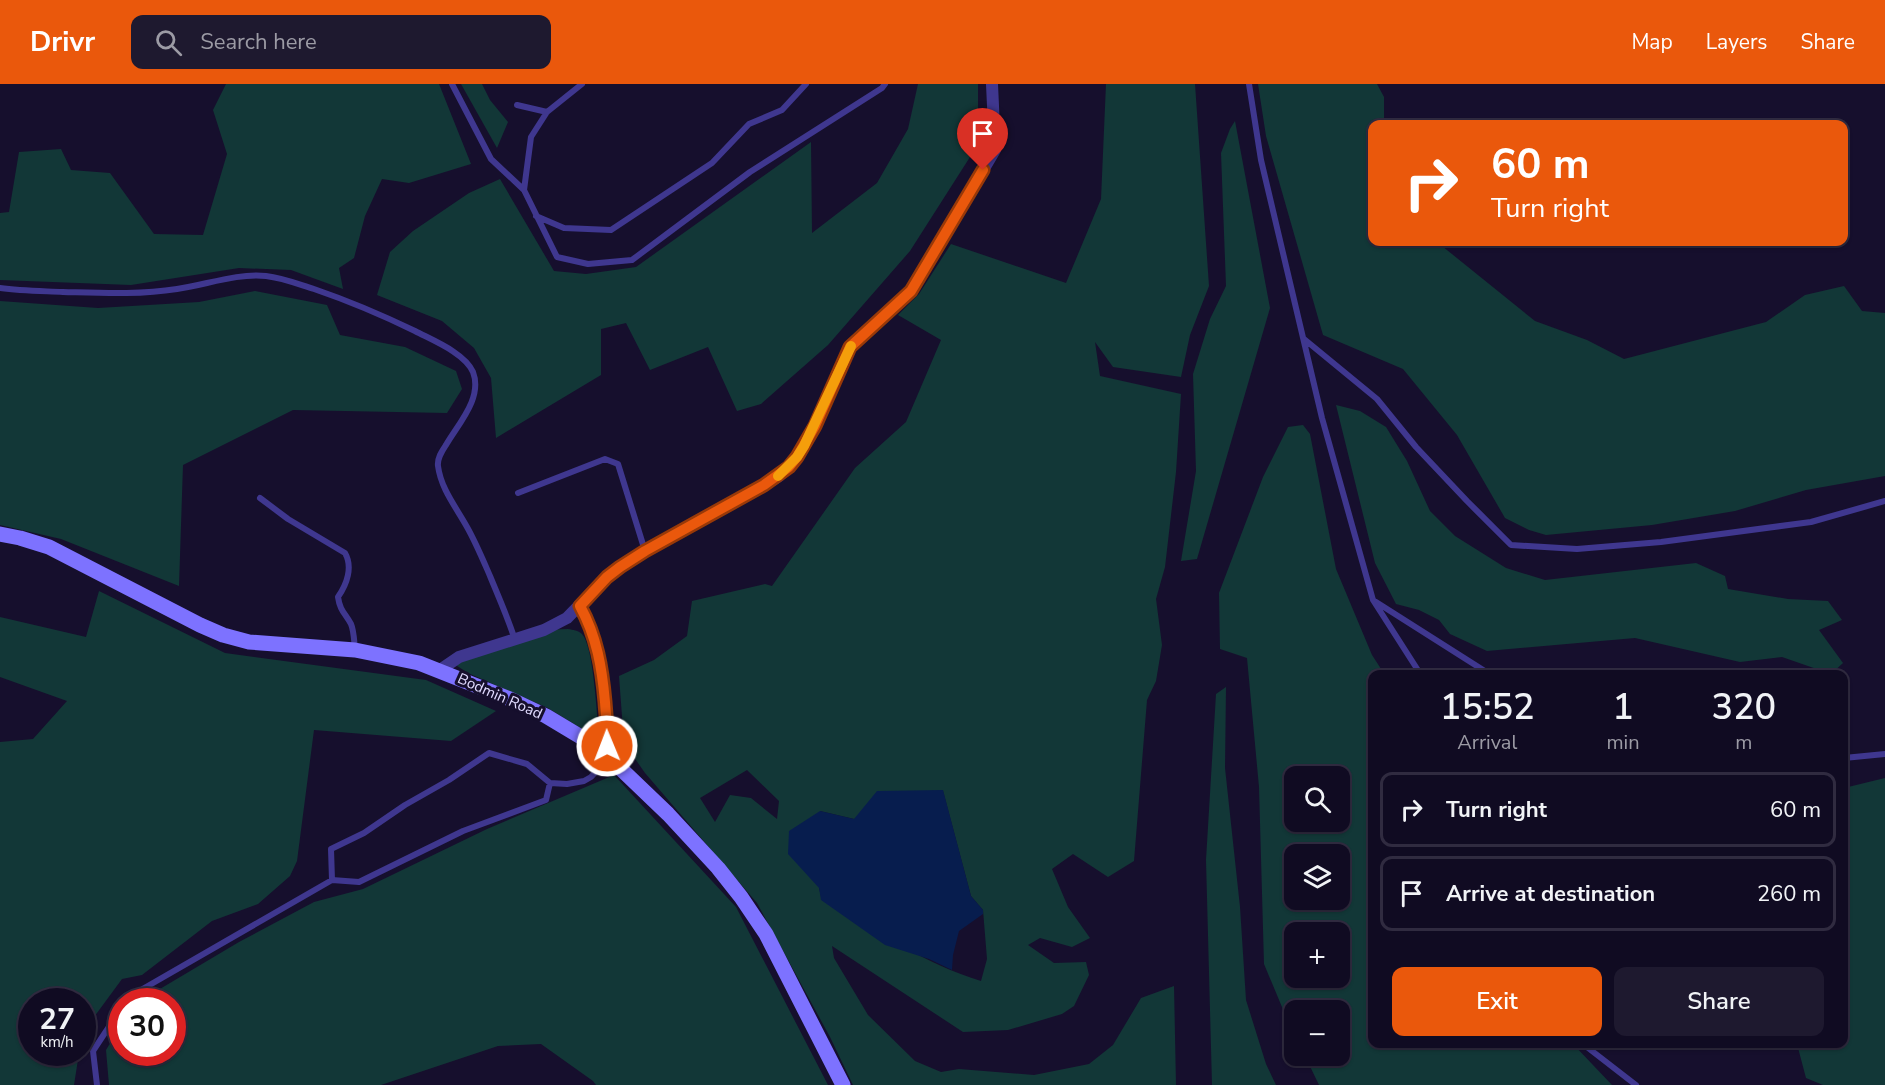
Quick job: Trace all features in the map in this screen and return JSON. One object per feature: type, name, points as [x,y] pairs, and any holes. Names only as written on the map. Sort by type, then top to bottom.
[{"type":"main road","name":"Bodmin Road","points":[[0,534],[50,547],[223,635],[249,642],[355,650],[397,657],[477,684],[567,728],[605,754],[683,830],[741,897],[775,952],[843,1085]]},
{"type":"street","points":[[440,670],[459,657],[558,624],[580,606],[607,577],[645,551],[779,476],[797,457],[815,426],[850,347],[911,291],[995,150],[992,84]]},
{"type":"street","points":[[580,606],[593,633],[601,667],[607,726],[605,754]]},
{"type":"lane","points":[[452,84],[490,159],[524,190],[557,257],[588,264],[632,260],[750,172],[885,84]]},
{"type":"lane","points":[[524,190],[531,137],[547,112],[582,84]]},
{"type":"lane","points":[[537,216],[564,228],[610,230],[712,164],[748,124],[782,110],[806,84]]},
{"type":"lane","points":[[1249,84],[1261,160],[1322,418],[1373,600],[1418,670]]},
{"type":"lane","points":[[517,105],[547,112]]},
{"type":"lane","points":[[0,288],[103,293],[148,292],[179,289],[245,276],[285,279],[386,317],[434,340],[466,361],[474,376],[476,391],[440,454],[438,463],[452,502],[478,549],[515,640]]},
{"type":"lane","points":[[1304,339],[1377,399],[1416,447],[1511,545],[1577,549],[1661,542],[1811,522],[1885,501]]},
{"type":"lane","points":[[518,493],[605,459],[618,464],[645,551]]},
{"type":"lane","points":[[260,498],[288,519],[345,553],[348,558],[348,576],[338,600],[352,628],[355,650]]},
{"type":"lane","points":[[1373,600],[1483,670]]},
{"type":"lane","points":[[332,880],[331,849],[364,833],[489,753],[527,764],[550,783],[567,784],[591,777],[601,766],[605,754]]},
{"type":"lane","points":[[1848,758],[1885,754]]},
{"type":"lane","points":[[144,988],[332,880],[359,882],[463,831],[546,800],[550,783]]},
{"type":"lane","points":[[97,1085],[93,1051],[108,1028]]},
{"type":"lane","points":[[1588,1048],[1636,1085]]},
{"type":"green space","points":[[226,84],[439,84],[471,164],[409,183],[382,179],[365,216],[354,258],[339,268],[343,289],[291,270],[239,268],[131,285],[0,280],[0,213],[9,212],[19,152],[61,149],[71,170],[110,173],[154,234],[203,235],[227,154],[213,110]]},
{"type":"green space","points":[[461,84],[482,84],[490,100],[508,122],[497,148]]},
{"type":"green space","points":[[918,84],[978,84],[978,121],[970,157],[910,251],[828,345],[761,404],[737,411],[708,347],[650,370],[626,323],[601,329],[601,375],[496,438],[491,378],[474,348],[442,321],[377,295],[390,252],[413,231],[469,193],[500,179],[554,271],[586,274],[636,267],[811,142],[812,233],[877,183],[908,129]]},
{"type":"green space","points":[[1106,84],[1195,84],[1209,286],[1190,335],[1181,377],[1113,367],[1095,342],[1100,376],[1181,394],[1176,472],[1165,567],[1156,599],[1162,645],[1156,681],[1147,700],[1134,861],[1108,877],[1073,854],[1052,869],[1068,907],[1090,938],[1072,947],[1040,938],[1028,945],[1054,963],[1086,962],[1089,975],[1074,1006],[1062,1014],[1008,1030],[963,1032],[832,946],[834,958],[868,1015],[915,1061],[941,1072],[959,1069],[1034,1075],[1089,1064],[1113,1045],[1141,998],[1174,986],[1176,1085],[853,1085],[830,1037],[757,903],[645,773],[624,743],[619,676],[654,660],[687,636],[692,601],[765,584],[772,586],[855,468],[906,422],[941,340],[898,315],[919,294],[951,244],[1066,283],[1101,199]],"holes":[[[747,770],[779,801],[777,819],[751,798],[730,795],[715,822],[700,798]],[[943,791],[971,896],[983,910],[987,959],[981,981],[920,956],[880,934],[822,900],[819,888],[820,811],[854,819]]]},
{"type":"green space","points":[[1258,84],[1377,84],[1384,97],[1384,120],[1368,120],[1368,246],[1442,246],[1535,321],[1587,340],[1624,359],[1766,322],[1805,295],[1844,286],[1862,311],[1885,313],[1885,476],[1806,490],[1735,511],[1652,525],[1546,535],[1529,530],[1505,518],[1457,435],[1403,369],[1323,335],[1266,136]]},
{"type":"green space","points":[[1235,121],[1270,308],[1197,559],[1181,561],[1196,471],[1193,374],[1210,319],[1226,286],[1221,153]]},
{"type":"green space","points":[[255,291],[327,305],[340,335],[405,347],[456,371],[462,389],[447,413],[293,410],[183,465],[179,586],[61,539],[0,525],[0,301],[98,308],[199,302]]},
{"type":"green space","points":[[1336,405],[1360,411],[1386,427],[1407,461],[1430,511],[1455,536],[1506,568],[1545,580],[1696,563],[1725,576],[1728,589],[1788,599],[1828,601],[1842,620],[1819,630],[1843,663],[1835,670],[1819,670],[1782,657],[1740,662],[1635,638],[1487,651],[1450,634],[1439,620],[1419,610],[1396,604],[1375,563]]},
{"type":"green space","points":[[1303,425],[1310,434],[1336,569],[1372,655],[1382,670],[1368,670],[1368,1048],[1577,1048],[1612,1085],[1319,1085],[1310,1066],[1350,1066],[1350,1000],[1284,1000],[1284,1012],[1264,964],[1259,787],[1247,658],[1220,649],[1219,593],[1263,477],[1288,427]]},
{"type":"green space","points":[[99,591],[225,653],[426,680],[496,711],[451,741],[314,730],[297,861],[290,876],[258,904],[212,921],[142,975],[122,979],[115,988],[108,988],[108,998],[96,1014],[96,988],[18,988],[18,1066],[77,1066],[74,1085],[0,1085],[0,742],[33,739],[67,701],[0,677],[0,617],[86,637]]},
{"type":"green space","points":[[568,629],[582,634],[589,650],[598,724],[595,734],[589,733],[548,708],[468,673],[451,662],[544,630]]},
{"type":"green space","points":[[1226,687],[1225,768],[1240,907],[1246,1000],[1266,1064],[1276,1085],[1212,1085],[1206,860],[1216,694]]},
{"type":"green space","points":[[614,775],[736,907],[828,1085],[596,1085],[541,1044],[498,1046],[381,1085],[109,1085],[106,1050],[108,1047],[108,1066],[186,1066],[186,988],[162,988],[239,942],[314,902],[363,889],[487,829]]},
{"type":"green space","points":[[1885,778],[1885,1085],[1823,1085],[1806,1078],[1798,1048],[1848,1048],[1848,787]]},
{"type":"water","points":[[943,790],[971,896],[983,910],[983,914],[959,931],[952,970],[929,959],[885,945],[821,900],[819,888],[788,854],[789,831],[820,811],[854,819],[877,791]]},
{"type":"slow traffic","points":[[778,476],[789,467],[804,446],[851,346]]},
{"type":"route","points":[[607,746],[607,726],[597,644],[580,606],[607,577],[620,567],[764,485],[789,467],[815,426],[850,347],[911,291],[983,170]]}]
